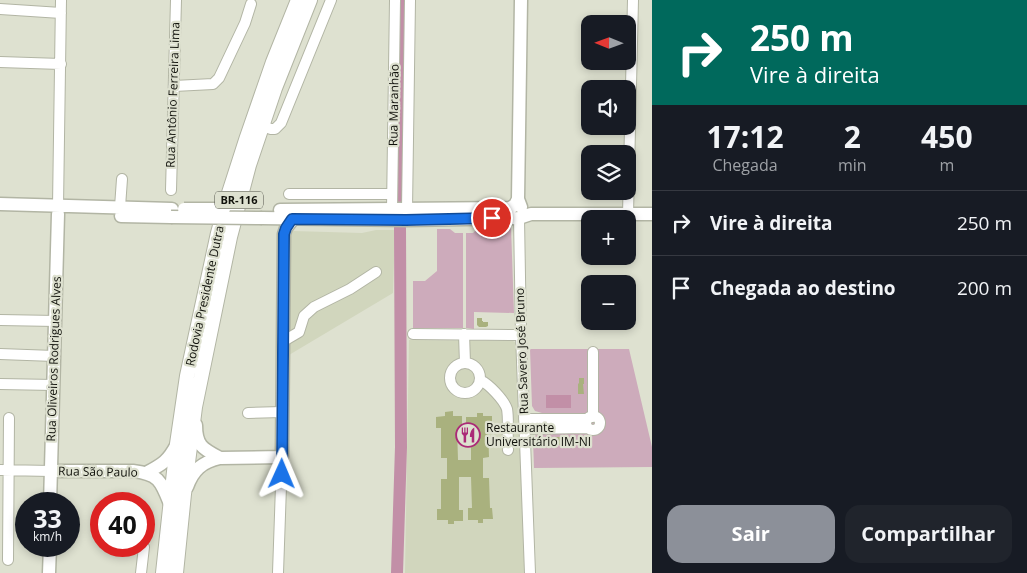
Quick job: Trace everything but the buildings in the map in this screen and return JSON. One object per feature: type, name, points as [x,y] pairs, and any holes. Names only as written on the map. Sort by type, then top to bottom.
[{"type":"highway","name":"Rodovia Presidente Dutra","points":[[163,573],[176,444],[187,376],[218,233],[237,167],[259,102],[298,0]]},
{"type":"highway","name":"Rodovia Presidente Dutra","points":[[176,573],[195,407],[230,237],[244,182],[274,88],[310,0]]},
{"type":"main road","points":[[521,0],[518,199],[525,216]]},
{"type":"main road","points":[[0,204],[58,210],[265,215],[392,209],[510,208],[515,205],[518,199]]},
{"type":"main road","points":[[0,213],[120,208],[171,213]]},
{"type":"main road","name":"Rua Oliveiros Rodrigues Alves","points":[[50,492],[58,210]]},
{"type":"main road","points":[[636,214],[652,214]]},
{"type":"main road","points":[[265,215],[292,219],[406,220],[581,215]]},
{"type":"main road","points":[[265,215],[277,222],[284,234]]},
{"type":"main road","points":[[184,494],[190,478],[197,468],[205,463],[220,458],[282,457],[284,234],[292,219]]},
{"type":"main road","points":[[195,407],[196,433],[199,443],[207,451],[220,458]]},
{"type":"main road","name":"Rua São Paulo","points":[[146,473],[167,460],[176,444]]},
{"type":"main road","name":"Rua São Paulo","points":[[51,471],[133,471],[146,473],[155,477],[160,482],[170,504]]},
{"type":"main road","points":[[50,557],[50,573]]},
{"type":"street","name":"Rua Oliveiros Rodrigues Alves","points":[[58,210],[62,0]]},
{"type":"street","name":"Rua Antônio Ferreira Lima","points":[[171,190],[176,0]]},
{"type":"street","points":[[262,126],[275,129],[281,123],[331,0]]},
{"type":"street","name":"Rua Maranhão","points":[[392,209],[395,0]]},
{"type":"street","name":"Rua Maranhão","points":[[407,209],[410,0]]},
{"type":"street","points":[[632,15],[633,0]]},
{"type":"street","points":[[174,86],[213,84],[217,82],[246,23],[251,4]]},
{"type":"street","points":[[0,9],[61,13]]},
{"type":"street","points":[[0,62],[61,64]]},
{"type":"street","points":[[628,210],[630,70]]},
{"type":"street","points":[[120,208],[122,179]]},
{"type":"street","points":[[289,194],[392,194]]},
{"type":"street","name":"Rua Savero José Bruno","points":[[525,216],[521,335],[530,573]]},
{"type":"street","points":[[282,342],[299,332],[304,316],[314,307],[350,289],[376,272]]},
{"type":"street","points":[[0,320],[56,321]]},
{"type":"street","points":[[413,334],[521,335]]},
{"type":"street","points":[[464,334],[465,363]]},
{"type":"street","points":[[524,424],[589,421],[593,352]]},
{"type":"street","points":[[0,354],[54,356]]},
{"type":"street","points":[[465,363],[476,367],[480,380],[475,389],[466,393],[454,387],[451,382],[454,368],[465,363]]},
{"type":"street","points":[[480,380],[491,388],[507,408],[508,450]]},
{"type":"street","points":[[0,384],[54,385]]},
{"type":"street","points":[[248,413],[282,412]]},
{"type":"street","points":[[8,560],[4,470],[10,418]]},
{"type":"street","points":[[278,573],[282,457]]},
{"type":"street","points":[[4,470],[51,471]]},
{"type":"street","points":[[141,573],[143,557]]},
{"type":"shaded area","points":[[479,227],[511,227],[514,313],[474,312],[474,329],[466,328],[466,233],[473,233]]},
{"type":"shaded area","points":[[437,229],[450,229],[455,233],[463,233],[463,328],[413,328],[413,281],[425,281],[437,271]]},
{"type":"shaded area","points":[[376,230],[395,230],[393,293],[289,355],[288,234],[293,231],[362,233]]},
{"type":"shaded area","points":[[409,340],[513,341],[516,343],[525,573],[405,573]]},
{"type":"shaded area","points":[[530,349],[629,349],[652,447],[652,467],[534,468],[533,439],[537,433],[542,432],[542,413],[535,411],[532,406]]},
{"type":"shaded area","points":[[546,395],[571,395],[571,408],[546,408]]},
{"type":"waterway","points":[[401,202],[403,0]]},
{"type":"waterway","points":[[397,573],[401,447],[400,228]]},
{"type":"place","name":"Restaurante Universitário IM-NI","points":[[468,435]]},
{"type":"route","points":[[282,474],[284,234],[292,219],[406,220],[492,218]]}]
